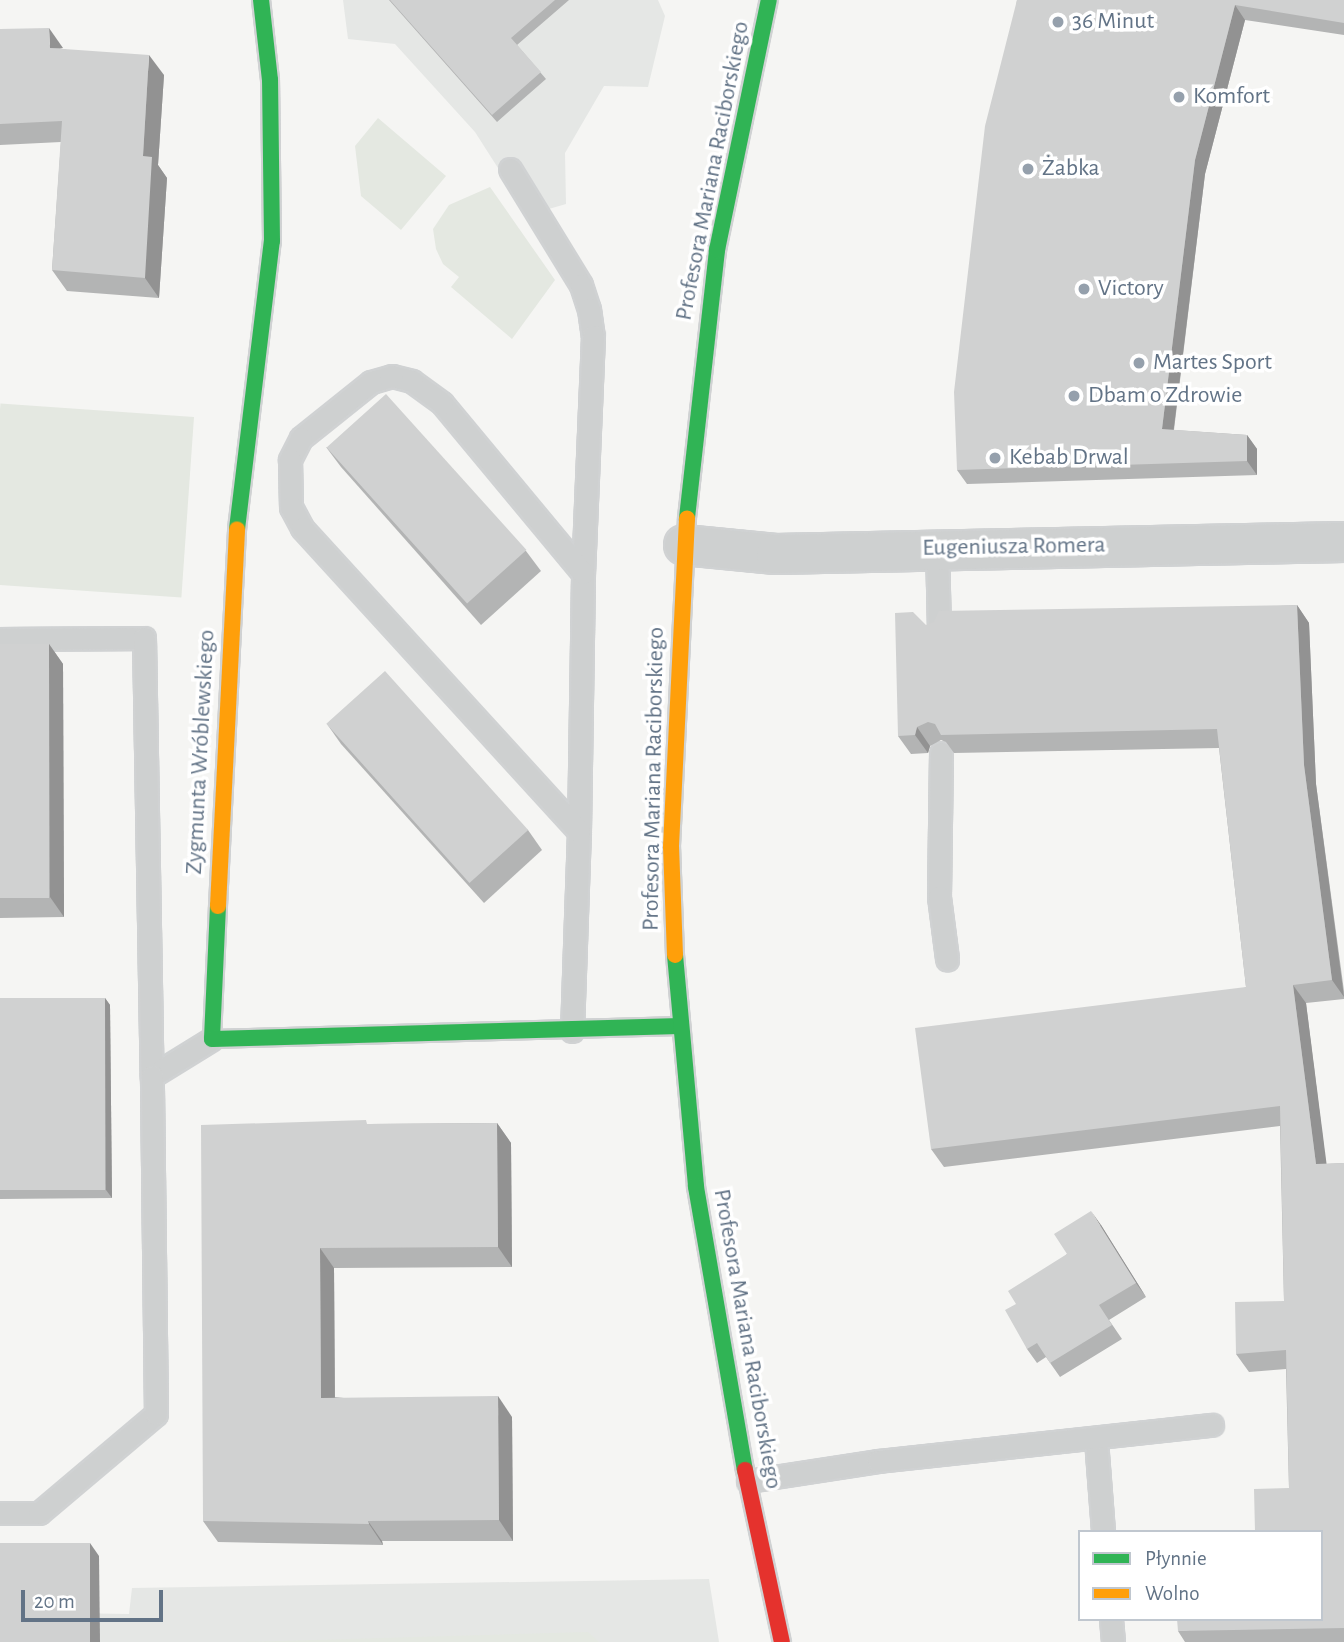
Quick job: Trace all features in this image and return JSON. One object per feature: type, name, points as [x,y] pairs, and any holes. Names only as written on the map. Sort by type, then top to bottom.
[{"type":"main road","name":"Zygmunta Wróblewskiego","points":[[212,1039],[235,544],[272,241],[270,80],[261,0]]},
{"type":"main road","name":"Profesora Mariana Raciborskiego","points":[[769,0],[717,250],[684,545],[671,846],[681,1026],[696,1187],[729,1396],[782,1642]]},
{"type":"main road","points":[[212,1039],[681,1026]]},
{"type":"street","name":"Eugeniusza Romera","points":[[684,545],[776,554],[937,548],[1344,542]]},
{"type":"lane","points":[[510,169],[581,285],[589,309],[593,336],[583,573],[579,831],[572,1031]]},
{"type":"lane","points":[[579,831],[302,528],[291,508],[290,460],[302,439],[371,382],[392,376],[412,381],[442,403],[583,573]]},
{"type":"lane","points":[[937,548],[939,630]]},
{"type":"lane","points":[[0,639],[144,638],[156,1414],[40,1513],[0,1513]]},
{"type":"lane","points":[[941,753],[939,897],[947,959]]},
{"type":"lane","points":[[152,1076],[212,1039]]},
{"type":"lane","points":[[748,1481],[878,1461],[1096,1440],[1212,1424]]},
{"type":"lane","points":[[1096,1440],[1103,1530]]},
{"type":"lane","points":[[1111,1621],[1113,1642]]},
{"type":"shaded area","points":[[343,0],[658,0],[665,16],[648,87],[604,86],[565,153],[566,204],[528,215],[475,132],[395,44],[348,39]]},
{"type":"shaded area","points":[[378,118],[446,176],[401,230],[361,196],[355,146]]},
{"type":"shaded area","points":[[490,187],[555,280],[512,339],[451,287],[459,277],[443,264],[436,249],[433,229],[449,205]]},
{"type":"shaded area","points":[[0,403],[194,417],[181,598],[0,585]]},
{"type":"shaded area","points":[[709,1579],[719,1642],[0,1642],[0,1612],[129,1614],[132,1588]]},
{"type":"shaded area","points":[[588,1632],[599,1642],[241,1642]]},
{"type":"building","points":[[390,0],[555,0],[511,38],[541,72],[492,115]]},
{"type":"building","name":"Victory","points":[[1017,0],[1344,0],[1344,23],[1235,5],[1195,160],[1162,429],[1247,435],[1247,461],[957,470],[954,392],[985,126]]},
{"type":"building","points":[[49,28],[50,48],[149,55],[143,156],[152,157],[145,278],[52,270],[62,121],[0,124],[0,29]]},
{"type":"building","points":[[386,394],[527,550],[467,604],[327,448]]},
{"type":"building","points":[[1297,605],[1304,765],[1332,980],[1293,985],[1316,1164],[1344,1163],[1344,1628],[1178,1631],[1177,1621],[1323,1621],[1323,1530],[1255,1530],[1254,1489],[1289,1488],[1286,1350],[1236,1354],[1235,1302],[1284,1301],[1280,1106],[931,1149],[915,1028],[1246,987],[1217,729],[941,735],[935,724],[928,722],[917,727],[915,735],[898,736],[895,613],[913,612],[926,625],[934,622],[939,611]]},
{"type":"building","points":[[0,644],[49,644],[49,898],[0,898]]},
{"type":"building","points":[[385,671],[528,830],[469,883],[326,724]]},
{"type":"building","points":[[0,998],[105,998],[105,1190],[0,1190]]},
{"type":"building","points":[[366,1120],[367,1124],[497,1123],[498,1247],[320,1248],[321,1398],[498,1396],[499,1520],[368,1521],[369,1524],[203,1521],[201,1125]]},
{"type":"building","points":[[1091,1211],[1136,1283],[1099,1305],[1112,1325],[1050,1363],[1037,1343],[1027,1349],[1005,1310],[1016,1304],[1008,1291],[1067,1254],[1054,1234]]},
{"type":"building","points":[[0,1543],[90,1543],[90,1642],[0,1642]]},
{"type":"traffic: fast","points":[[237,529],[272,241],[270,80],[261,0]]},
{"type":"traffic: fast","points":[[687,518],[717,250],[769,0]]},
{"type":"traffic: fast","points":[[218,906],[212,1039],[681,1026]]},
{"type":"traffic: fast","points":[[675,955],[696,1187],[745,1470]]},
{"type":"traffic: slow","points":[[675,955],[671,846],[687,518]]},
{"type":"traffic: slow","points":[[218,906],[237,529]]},
{"type":"traffic: jam","points":[[745,1470],[782,1642]]},
{"type":"place","name":"36 Minut","points":[[1058,22]]},
{"type":"place","name":"Komfort","points":[[1179,97]]},
{"type":"place","name":"Żabka","points":[[1028,169]]},
{"type":"place","name":"Victory","points":[[1084,289]]},
{"type":"place","name":"Martes Sport","points":[[1139,363]]},
{"type":"place","name":"Dbam o Zdrowie","points":[[1074,396]]},
{"type":"place","name":"Kebab Drwal","points":[[995,458]]}]
